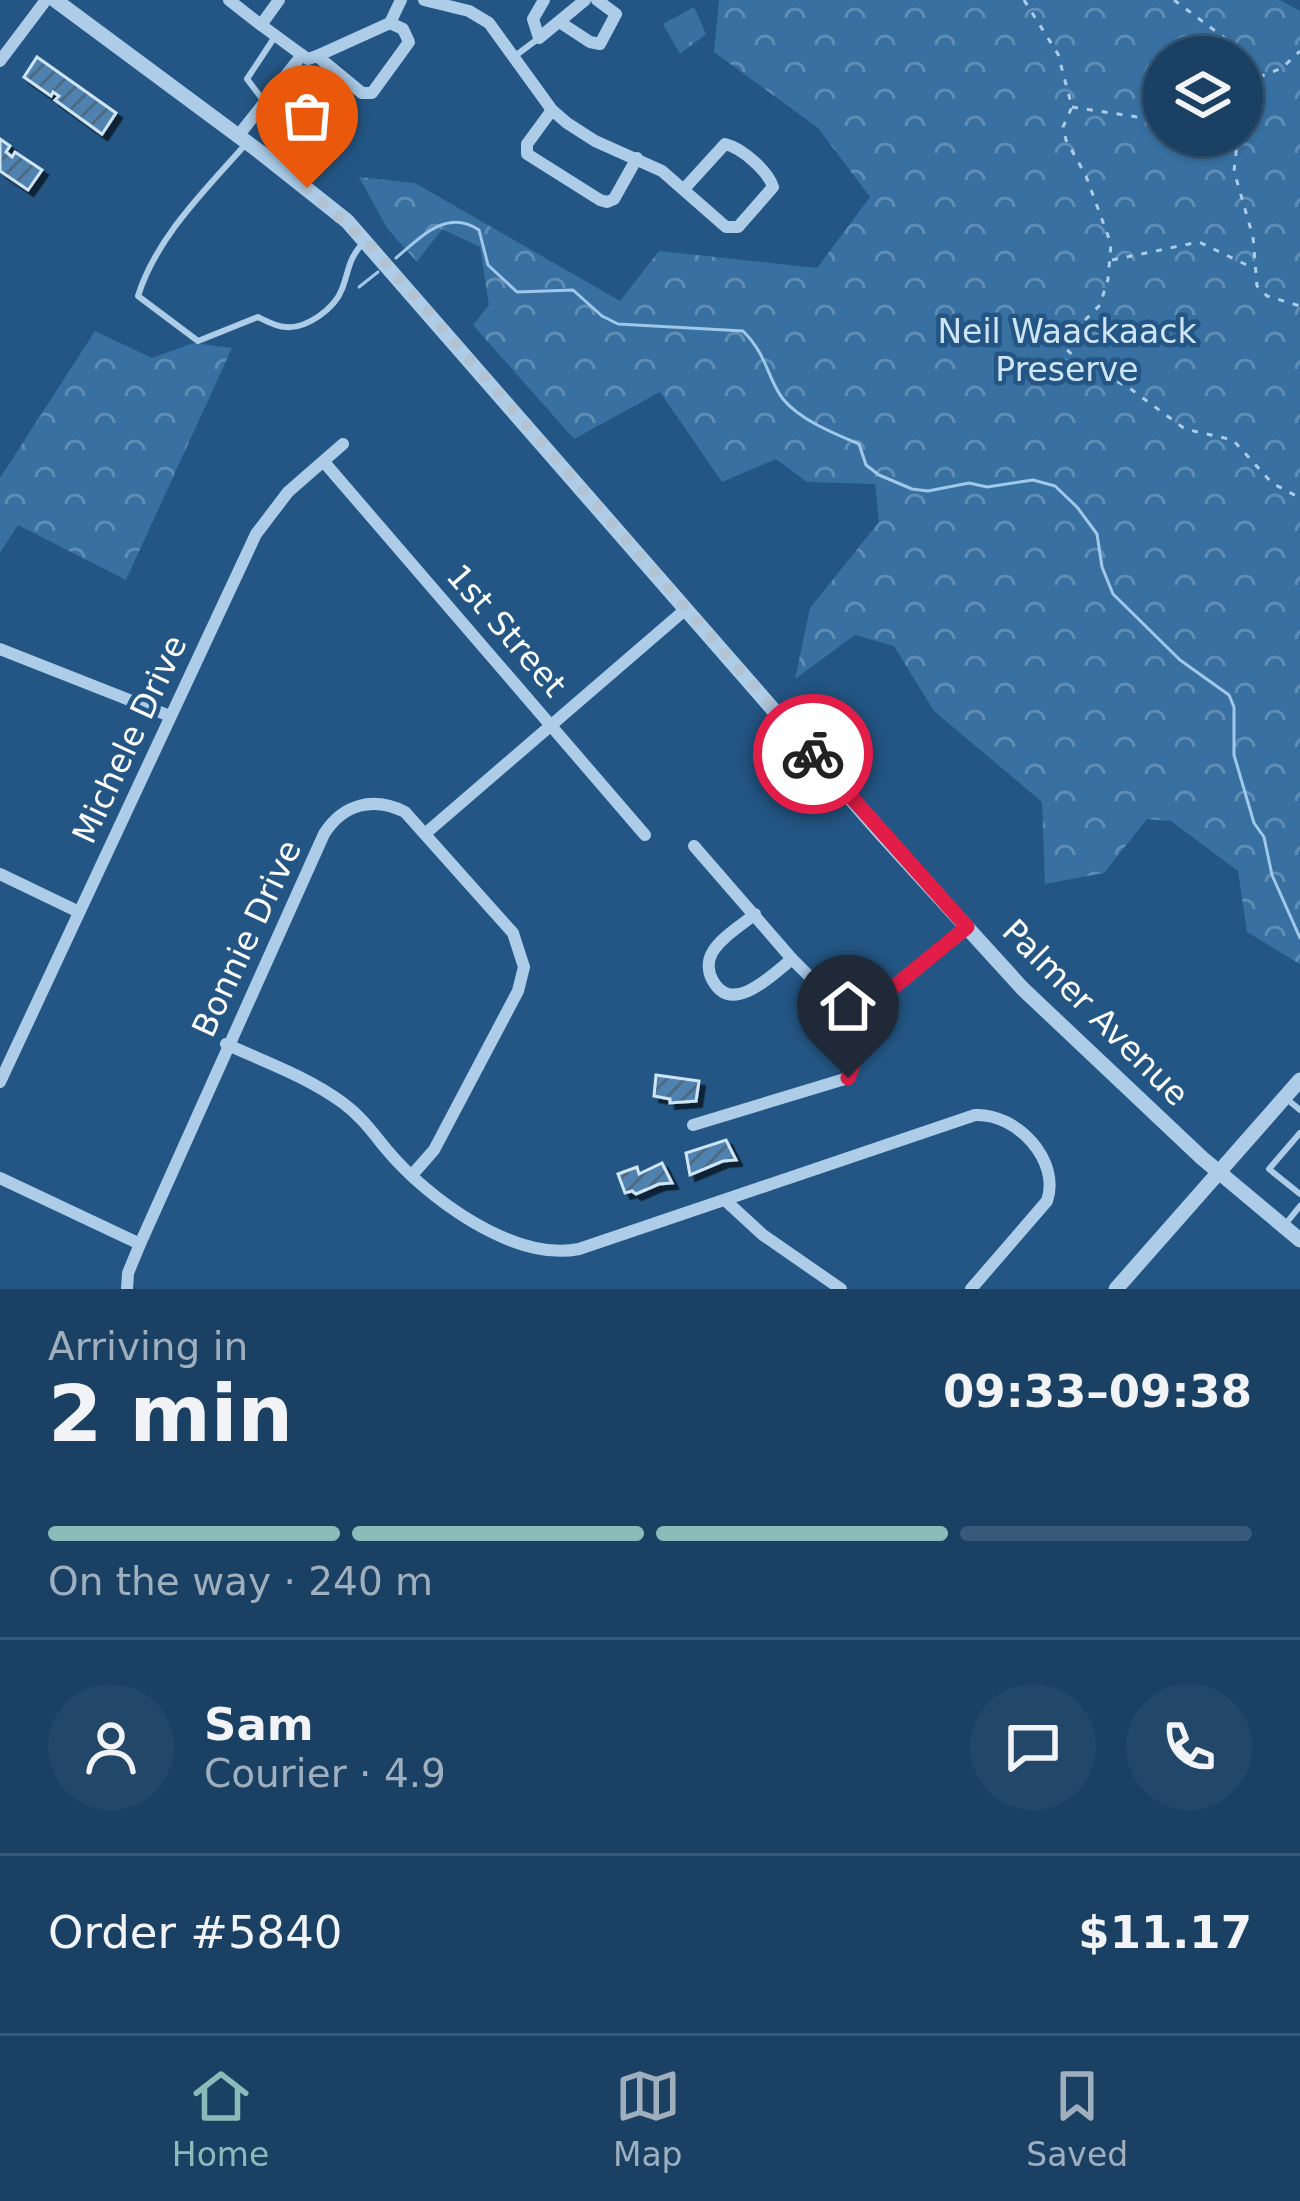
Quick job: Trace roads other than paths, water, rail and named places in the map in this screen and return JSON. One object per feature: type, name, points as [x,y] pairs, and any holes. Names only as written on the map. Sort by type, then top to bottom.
[{"type":"street","points":[[0,61],[46,0]]},
{"type":"street","name":"Palmer Avenue","points":[[56,0],[243,139],[366,240],[967,927],[1052,1018],[1300,1240]]},
{"type":"street","points":[[229,0],[362,93],[372,93],[409,41],[403,29],[390,23]]},
{"type":"street","points":[[261,25],[279,0]]},
{"type":"street","points":[[243,139],[265,103],[309,56],[390,23],[401,0]]},
{"type":"street","points":[[424,0],[476,14],[498,32],[552,110],[595,141],[638,158],[732,229],[771,192],[770,178],[730,144],[719,149],[684,189]]},
{"type":"street","points":[[544,0],[533,20],[538,38],[585,0]]},
{"type":"street","points":[[561,23],[600,44],[616,14],[597,0]]},
{"type":"street","points":[[552,110],[526,143],[527,154],[600,200],[614,199],[638,158]]},
{"type":"street","name":"Michele Drive","points":[[0,1082],[256,534],[288,492],[343,444]]},
{"type":"street","name":"1st Street","points":[[324,462],[645,836]]},
{"type":"street","points":[[426,833],[686,608]]},
{"type":"street","points":[[0,649],[170,716]]},
{"type":"street","name":"Bonnie Drive","points":[[128,1289],[128,1273],[226,1044],[324,834],[337,816],[363,804],[389,805],[405,812],[426,833],[513,933],[524,968],[518,991],[434,1150],[412,1175]]},
{"type":"street","points":[[694,846],[824,989],[854,999],[889,991],[967,927]]},
{"type":"street","points":[[0,874],[79,912]]},
{"type":"street","points":[[755,914],[712,952],[709,969],[715,985],[732,995],[749,992],[792,958]]},
{"type":"street","points":[[693,1125],[848,1078],[854,1062],[854,999]]},
{"type":"street","points":[[226,1044],[338,1099],[364,1120],[412,1175],[456,1211],[524,1246],[548,1252],[579,1250],[975,1115],[997,1117],[1043,1156],[1052,1186],[1047,1202],[970,1289]]},
{"type":"street","points":[[1116,1289],[1300,1080]]},
{"type":"street","points":[[0,1178],[140,1244]]},
{"type":"street","points":[[726,1201],[763,1234],[841,1289]]},
{"type":"lane","points":[[265,103],[247,79],[275,36]]},
{"type":"lane","points":[[515,56],[538,38]]},
{"type":"lane","points":[[243,139],[183,216],[145,273],[138,296],[198,341],[258,317],[284,328],[299,326],[323,314],[341,292],[349,259],[366,240]]},
{"type":"lane","points":[[1286,1097],[1300,1110]]},
{"type":"lane","points":[[1300,1133],[1269,1169],[1300,1194]]},
{"type":"lane","points":[[1284,1226],[1300,1207]]},
{"type":"waterway","points":[[396,258],[435,228],[467,224],[479,230],[488,265],[517,292],[573,290],[618,324],[743,331],[790,407],[859,444],[866,465],[879,475],[928,491],[969,483],[987,487],[1033,480],[1055,486],[1097,534],[1102,567],[1113,594],[1180,660],[1229,695],[1234,707],[1234,755],[1254,823],[1264,837],[1272,875],[1300,938]]},
{"type":"waterway","points":[[359,287],[378,272]]},
{"type":"park label","name":"Neil Waackaack Preserve","points":[[1067,350]]}]
